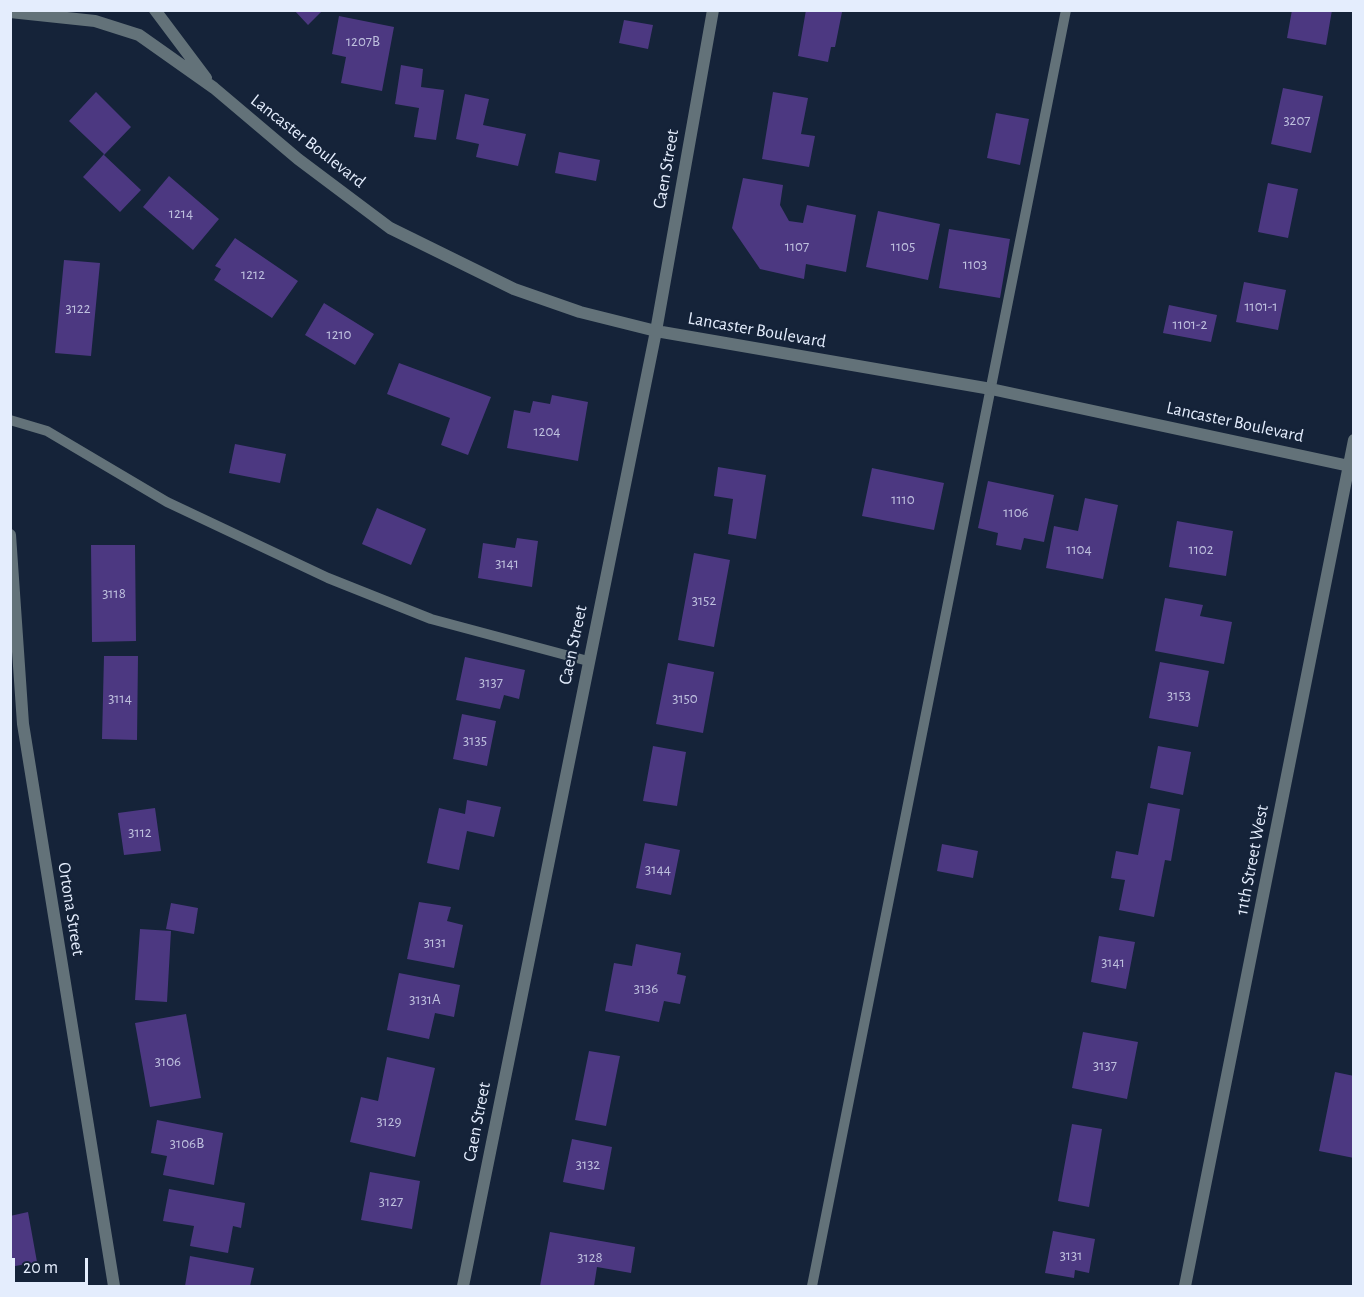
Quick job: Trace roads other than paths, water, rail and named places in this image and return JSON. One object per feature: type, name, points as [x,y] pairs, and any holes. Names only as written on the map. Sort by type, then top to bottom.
[{"type":"street","name":"Lancaster Boulevard","points":[[155,10],[213,88]]},
{"type":"street","name":"Caen Street","points":[[463,1287],[656,331],[712,10]]},
{"type":"street","name":"Lancaster Boulevard","points":[[10,12],[28,12],[95,21],[140,35],[213,88],[298,159],[390,228],[514,289],[580,312],[656,331],[991,389],[1351,466]]},
{"type":"street","name":"11th Street West","points":[[1185,1287],[1351,466],[1353,440]]},
{"type":"street","name":"Ortona Street","points":[[10,535],[23,724],[114,1287]]},
{"type":"lane","points":[[812,1287],[1066,10]]},
{"type":"lane","points":[[10,420],[47,431],[167,502],[328,578],[431,619],[588,661]]}]
